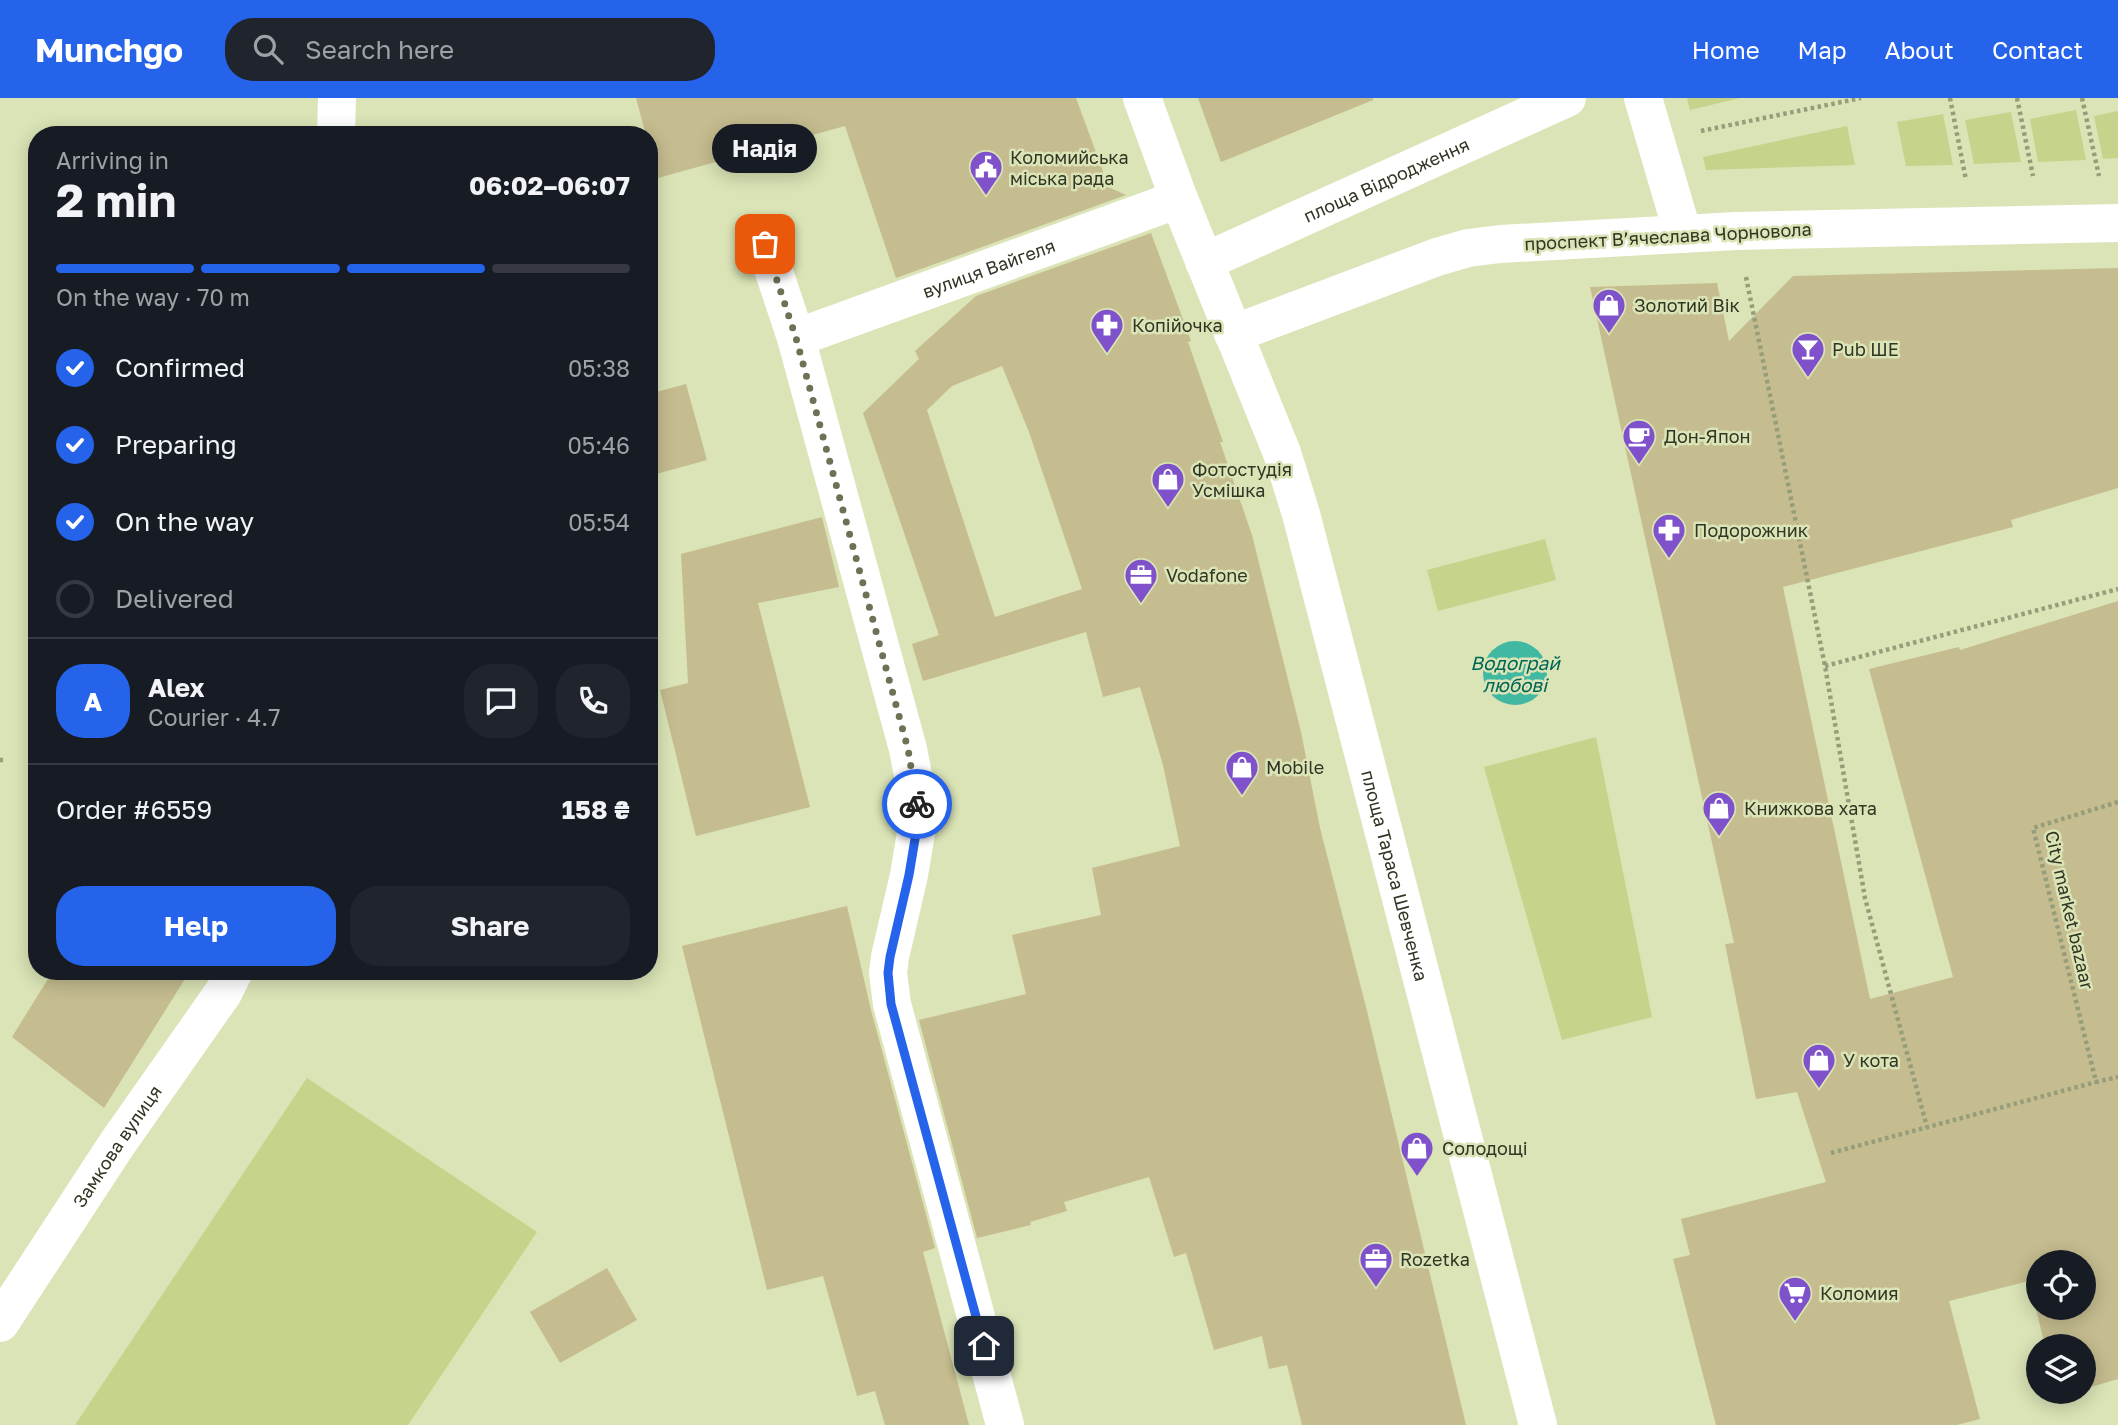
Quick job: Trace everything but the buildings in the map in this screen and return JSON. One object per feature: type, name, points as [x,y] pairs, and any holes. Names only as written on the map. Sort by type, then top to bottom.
[{"type":"street","points":[[336,126],[337,98]]},
{"type":"street","name":"площа Тараса Шевченка","points":[[1142,98],[1204,262],[1282,453],[1301,514],[1538,1425]]},
{"type":"street","name":"площа Відродження","points":[[1204,262],[1567,98]]},
{"type":"street","points":[[1643,98],[1683,234]]},
{"type":"street","name":"вулиця Вайгеля","points":[[796,338],[1179,198]]},
{"type":"street","name":"проспект Вʼячеслава Чорновола","points":[[1233,334],[1437,257],[1468,248],[1683,234],[2114,223]]},
{"type":"street","points":[[765,244],[796,338],[908,749],[917,796],[917,827],[890,957],[888,973],[891,1004],[1005,1425]]},
{"type":"street","name":"Замкова вулиця","points":[[0,1323],[117,1144],[230,980]]},
{"type":"path","points":[[1655,140],[1861,98]]},
{"type":"path","points":[[1950,98],[1975,226]]},
{"type":"path","points":[[2017,98],[2042,225]]},
{"type":"path","points":[[2082,98],[2114,223]]},
{"type":"path","points":[[1736,232],[1825,666],[1865,898],[1927,1127]]},
{"type":"path","points":[[1825,666],[2118,589]]},
{"type":"path","name":"City market bazaar","points":[[2096,1082],[2033,828],[2118,802]]},
{"type":"path","points":[[1831,1153],[2118,1077]]},
{"type":"green space","points":[[1687,98],[1740,98],[1690,110]]},
{"type":"green space","points":[[2076,110],[2086,160],[2038,162],[2030,119]]},
{"type":"green space","points":[[2118,111],[2118,158],[2103,159],[2094,116]]},
{"type":"green space","points":[[2011,112],[2021,162],[1974,164],[1965,120]]},
{"type":"green space","points":[[1943,114],[1953,165],[1906,166],[1897,122]]},
{"type":"green space","points":[[1847,126],[1855,165],[1706,170],[1703,157]]},
{"type":"green space","points":[[1545,539],[1556,580],[1438,611],[1427,570]]},
{"type":"green space","points":[[1596,737],[1652,1017],[1562,1040],[1484,767]]},
{"type":"green space","points":[[307,1078],[537,1232],[408,1425],[75,1425]]},
{"type":"water","name":"Водограй любові","points":[[1515,641],[1538,650],[1547,673],[1538,696],[1515,705],[1492,696],[1483,673],[1492,650]]},
{"type":"way so far","points":[[765,244],[796,338],[908,749],[917,804]]},
{"type":"place","name":"Коломийська міська рада","points":[[986,197]]},
{"type":"place","name":"Надія","points":[[765,244]]},
{"type":"place","name":"Золотий Вік","points":[[1609,335]]},
{"type":"place","name":"Копійочка","points":[[1107,355]]},
{"type":"place","name":"Pub ШЕ","points":[[1808,379]]},
{"type":"place","name":"Дон-Япон","points":[[1639,466]]},
{"type":"place","name":"Фотостудія Усмішка","points":[[1168,509]]},
{"type":"place","name":"Подорожник","points":[[1669,560]]},
{"type":"place","name":"Vodafone","points":[[1141,605]]},
{"type":"place","name":"Mobile","points":[[1242,797]]},
{"type":"place","name":"Книжкова хата","points":[[1719,838]]},
{"type":"place","name":"У кота","points":[[1819,1090]]},
{"type":"place","name":"Солодощі","points":[[1417,1178]]},
{"type":"place","name":"Rozetka","points":[[1376,1289]]},
{"type":"place","name":"Коломия","points":[[1795,1323]]},
{"type":"route","points":[[917,804],[917,827],[909,875],[890,957],[888,973],[891,1004],[984,1346]]}]
